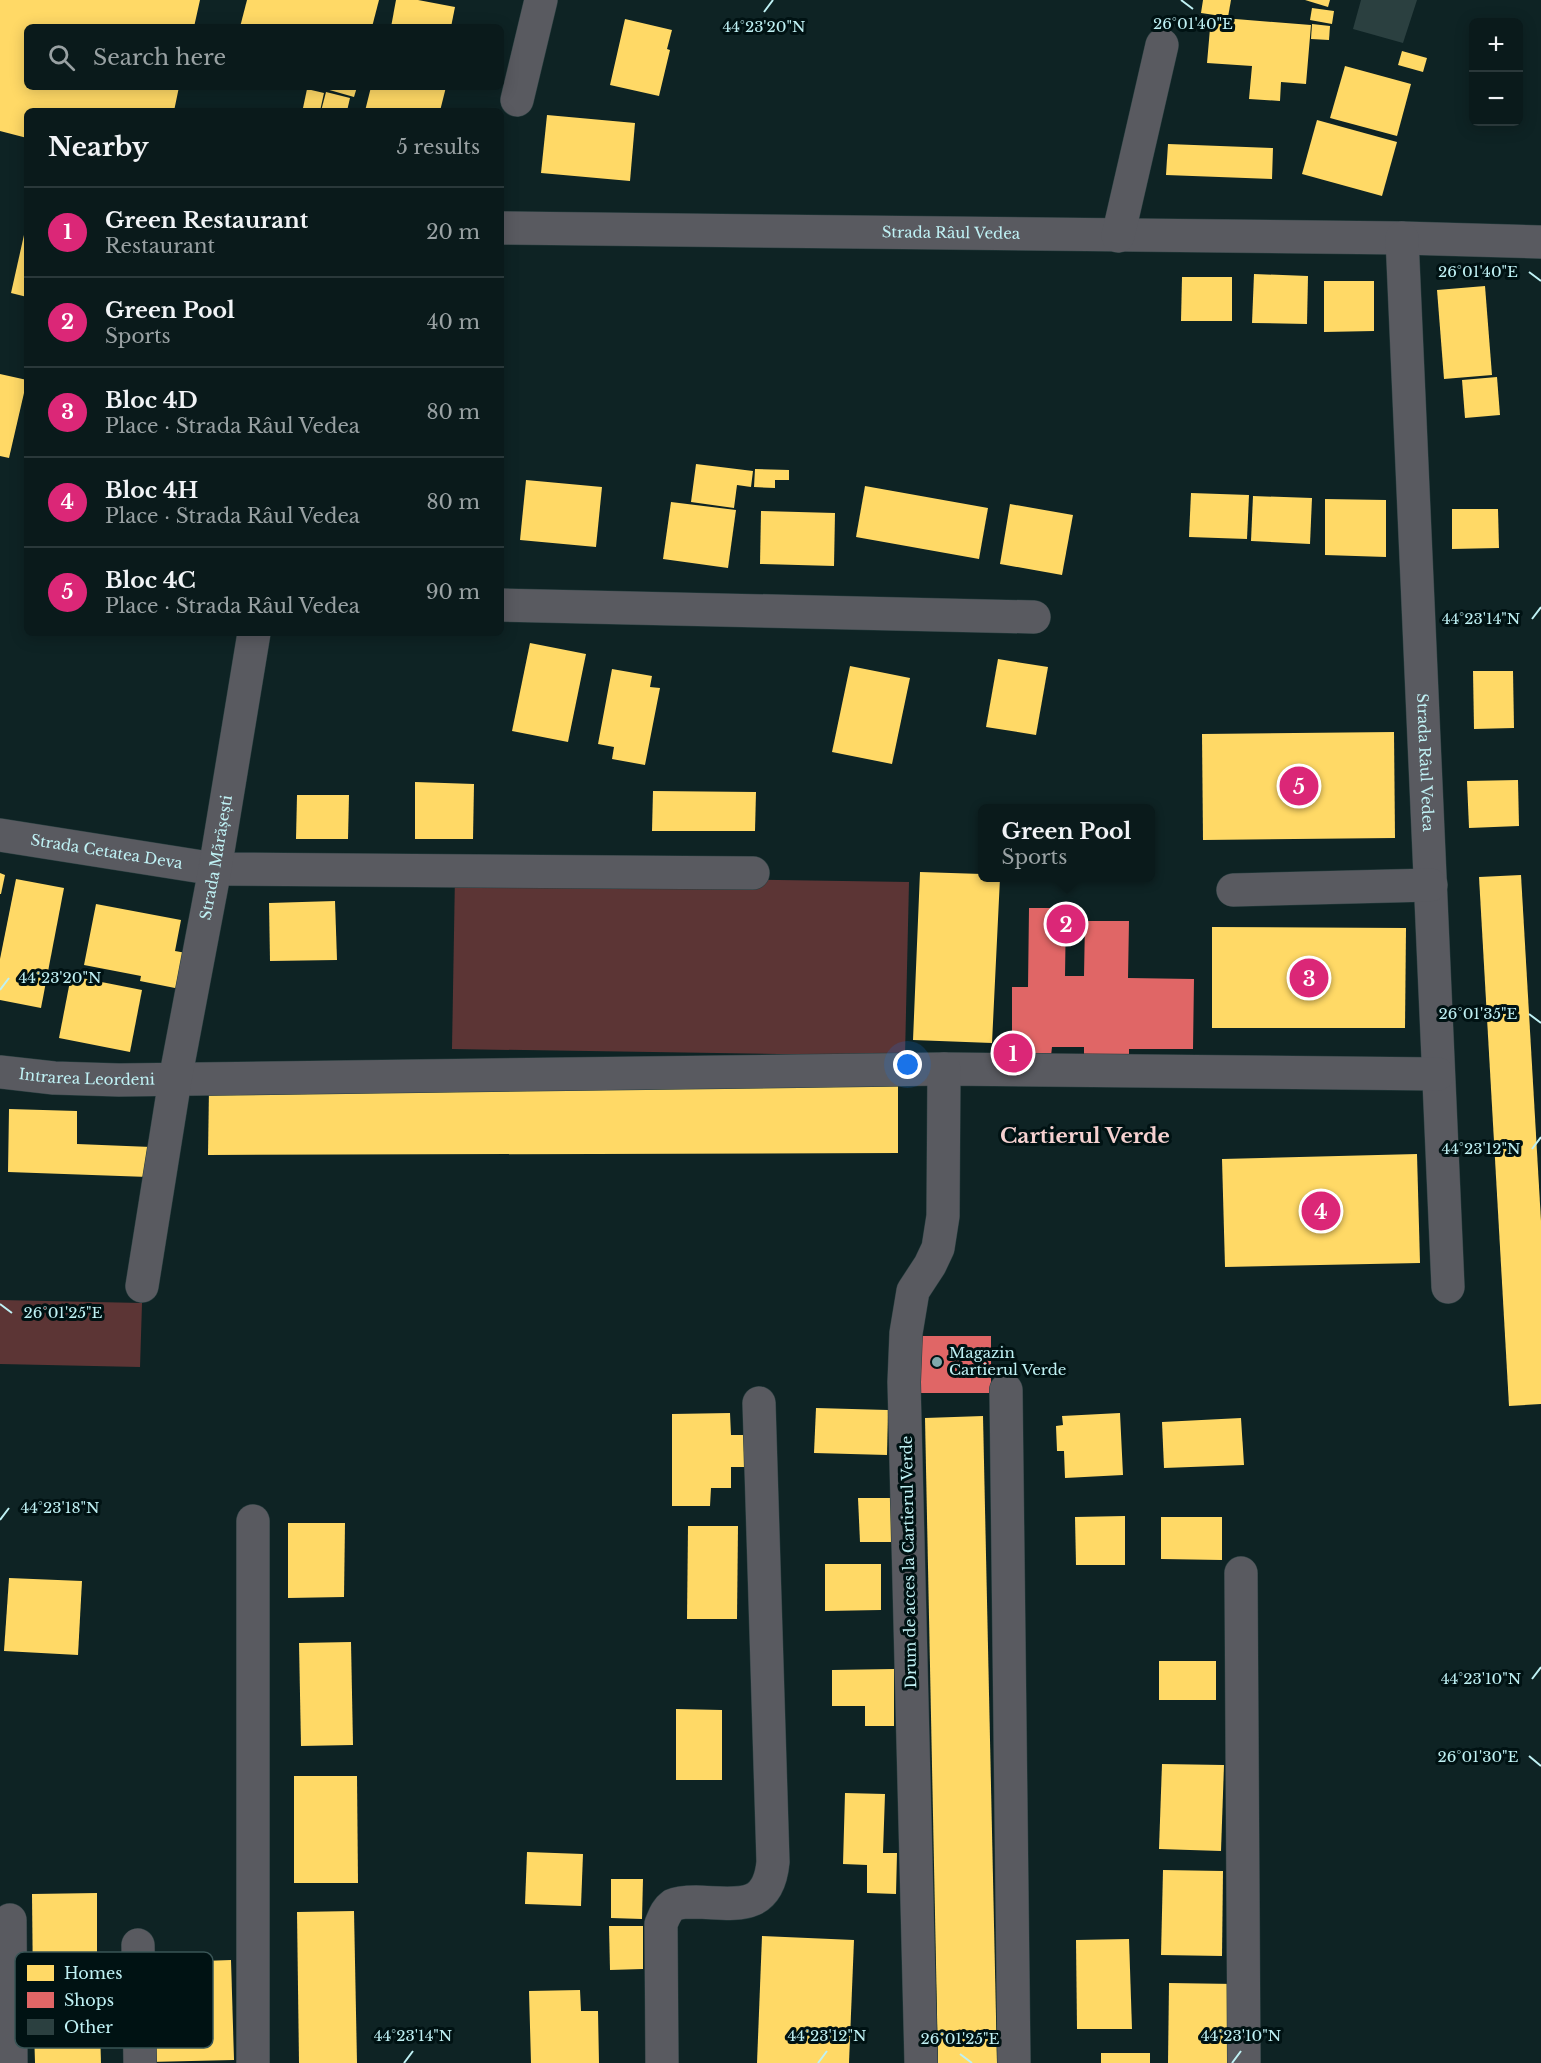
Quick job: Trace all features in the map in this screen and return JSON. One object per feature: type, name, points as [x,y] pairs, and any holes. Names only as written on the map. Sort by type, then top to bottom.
[{"type":"street","points":[[518,100],[541,0]]},
{"type":"street","points":[[1118,236],[1162,45]]},
{"type":"street","name":"Strada Râul Vedea","points":[[504,228],[1402,238],[1541,242]]},
{"type":"street","name":"Strada Râul Vedea","points":[[1402,238],[1448,1287]]},
{"type":"street","points":[[504,605],[1034,618]]},
{"type":"street","name":"Strada Mărășești","points":[[142,1286],[175,1080],[215,869],[254,636]]},
{"type":"street","name":"Strada Cetatea Deva","points":[[0,835],[215,869],[753,873]]},
{"type":"street","points":[[1233,890],[1431,885]]},
{"type":"street","name":"Intrarea Leordeni","points":[[0,1072],[54,1078],[175,1080],[944,1069],[1438,1074]]},
{"type":"street","name":"Drum de acces la Cartierul Verde","points":[[921,2063],[904,1372],[907,1317],[913,1291],[938,1248],[944,1216],[944,1069]]},
{"type":"street","points":[[1006,1390],[1014,2063]]},
{"type":"street","points":[[662,2063],[661,1924],[666,1911],[675,1904],[688,1902],[743,1904],[760,1895],[771,1880],[759,1402]]},
{"type":"street","points":[[253,1521],[253,2063]]},
{"type":"street","points":[[1240,1573],[1244,2063]]},
{"type":"street","points":[[10,1920],[11,2063]]},
{"type":"street","points":[[138,1944],[138,1952]]},
{"type":"street","points":[[140,2048],[140,2063]]},
{"type":"shaded area","points":[[455,875],[909,882],[905,1056],[452,1049]]},
{"type":"shaded area","points":[[0,1300],[142,1303],[140,1367],[0,1364]]},
{"type":"building: Homes","points":[[0,0],[200,0],[195,24],[24,24],[24,90],[178,90],[175,108],[24,108],[24,137],[0,131]]},
{"type":"building: Homes","points":[[247,0],[379,0],[373,24],[241,24]]},
{"type":"building: Homes","points":[[396,0],[418,0],[455,7],[452,24],[392,24]]},
{"type":"building: Homes","points":[[1203,0],[1231,0],[1228,17],[1201,13]]},
{"type":"building: Homes","points":[[1305,0],[1330,0],[1328,7]]},
{"type":"building: Homes","points":[[1312,8],[1334,11],[1332,24],[1310,20]]},
{"type":"building: Homes","points":[[1211,17],[1311,25],[1306,84],[1281,82],[1280,101],[1249,99],[1252,66],[1207,63]]},
{"type":"building: Homes","points":[[625,19],[672,30],[667,49],[670,50],[659,96],[610,85]]},
{"type":"building: Homes","points":[[1312,24],[1330,26],[1329,40],[1311,39]]},
{"type":"building: Homes","points":[[1402,51],[1427,58],[1423,72],[1398,65]]},
{"type":"building: Homes","points":[[1345,66],[1411,84],[1397,136],[1330,118]]},
{"type":"building: Homes","points":[[307,90],[324,93],[321,108],[303,108]]},
{"type":"building: Homes","points":[[330,90],[356,90],[354,97]]},
{"type":"building: Homes","points":[[370,90],[445,90],[441,108],[366,108]]},
{"type":"building: Homes","points":[[326,92],[350,98],[348,108],[322,108]]},
{"type":"building: Homes","points":[[547,115],[635,123],[630,181],[541,173]]},
{"type":"building: Homes","points":[[1317,120],[1397,142],[1382,196],[1302,174]]},
{"type":"building: Homes","points":[[1168,144],[1273,148],[1272,179],[1166,175]]},
{"type":"building: Homes","points":[[24,235],[24,296],[11,293]]},
{"type":"building: Homes","points":[[1254,274],[1308,276],[1307,324],[1252,323]]},
{"type":"building: Homes","points":[[1182,277],[1232,277],[1232,321],[1181,321]]},
{"type":"building: Homes","points":[[1324,281],[1374,281],[1374,331],[1324,332]]},
{"type":"building: Homes","points":[[1485,286],[1492,375],[1444,379],[1437,290]]},
{"type":"building: Homes","points":[[0,374],[24,379],[24,393],[9,458],[0,456]]},
{"type":"building: Homes","points":[[1497,377],[1500,415],[1465,418],[1462,380]]},
{"type":"building: Homes","points":[[696,464],[753,471],[751,487],[737,485],[734,508],[691,502]]},
{"type":"building: Homes","points":[[755,469],[789,470],[789,480],[775,480],[775,488],[754,487]]},
{"type":"building: Homes","points":[[526,480],[602,487],[596,547],[520,540]]},
{"type":"building: Homes","points":[[865,486],[988,508],[979,559],[856,537]]},
{"type":"building: Homes","points":[[1191,493],[1249,495],[1247,539],[1189,537]]},
{"type":"building: Homes","points":[[1253,496],[1312,498],[1310,544],[1251,541]]},
{"type":"building: Homes","points":[[1325,499],[1386,500],[1386,557],[1325,555]]},
{"type":"building: Homes","points":[[671,502],[736,510],[728,568],[663,559]]},
{"type":"building: Homes","points":[[1010,504],[1073,515],[1062,575],[1000,564]]},
{"type":"building: Homes","points":[[1452,509],[1498,509],[1499,548],[1452,549]]},
{"type":"building: Homes","points":[[761,511],[835,513],[834,566],[760,564]]},
{"type":"building: Homes","points":[[530,643],[586,654],[568,742],[512,731]]},
{"type":"building: Homes","points":[[998,659],[1048,667],[1036,735],[986,727]]},
{"type":"building: Homes","points":[[850,666],[910,678],[892,764],[832,752]]},
{"type":"building: Homes","points":[[612,669],[652,676],[650,687],[660,688],[645,765],[612,759],[614,747],[598,744]]},
{"type":"building: Homes","points":[[1473,671],[1513,671],[1514,728],[1474,729]]},
{"type":"building: Homes","points":[[1394,732],[1395,838],[1203,840],[1202,734]]},
{"type":"building: Homes","points":[[1518,780],[1519,826],[1469,828],[1467,781]]},
{"type":"building: Homes","points":[[415,782],[474,784],[473,839],[415,839]]},
{"type":"building: Homes","points":[[653,791],[756,792],[755,831],[652,831]]},
{"type":"building: Homes","points":[[297,795],[349,795],[348,839],[296,839]]},
{"type":"building: Homes","points":[[920,872],[978,874],[978,882],[1000,882],[992,1043],[913,1040]]},
{"type":"building: Homes","points":[[0,873],[5,875],[1,894],[0,894]]},
{"type":"building: Homes","points":[[1521,875],[1541,1221],[1541,1404],[1509,1406],[1479,877]]},
{"type":"building: Homes","points":[[16,879],[64,888],[41,1008],[0,1000],[0,959]]},
{"type":"building: Homes","points":[[335,901],[337,960],[270,961],[269,903]]},
{"type":"building: Homes","points":[[96,904],[181,920],[175,951],[192,954],[185,990],[140,981],[141,976],[84,965]]},
{"type":"building: Homes","points":[[1212,927],[1406,928],[1405,1028],[1212,1028]]},
{"type":"building: Homes","points":[[71,976],[142,990],[130,1052],[59,1038]]},
{"type":"building: Homes","points":[[898,1086],[898,1153],[208,1155],[209,1088]]},
{"type":"building: Homes","points":[[9,1109],[77,1111],[77,1144],[151,1147],[148,1177],[8,1172]]},
{"type":"building: Homes","points":[[1417,1154],[1420,1263],[1225,1267],[1222,1159]]},
{"type":"building: Homes","points":[[816,1408],[888,1410],[887,1455],[814,1453]]},
{"type":"building: Homes","points":[[730,1413],[731,1435],[746,1435],[746,1467],[731,1467],[731,1488],[711,1488],[710,1506],[672,1506],[672,1414]]},
{"type":"building: Homes","points":[[1120,1413],[1123,1475],[1065,1478],[1064,1451],[1057,1451],[1056,1426],[1063,1425],[1062,1416]]},
{"type":"building: Homes","points":[[983,1416],[997,2063],[938,2063],[925,1418]]},
{"type":"building: Homes","points":[[1241,1418],[1244,1465],[1164,1468],[1162,1422]]},
{"type":"building: Homes","points":[[858,1498],[895,1498],[896,1542],[860,1542]]},
{"type":"building: Homes","points":[[1125,1516],[1125,1565],[1076,1565],[1075,1517]]},
{"type":"building: Homes","points":[[1161,1517],[1222,1517],[1222,1560],[1161,1559]]},
{"type":"building: Homes","points":[[288,1523],[345,1523],[344,1597],[288,1598]]},
{"type":"building: Homes","points":[[688,1526],[738,1526],[737,1619],[687,1619]]},
{"type":"building: Homes","points":[[825,1564],[881,1564],[881,1610],[825,1611]]},
{"type":"building: Homes","points":[[9,1578],[82,1581],[78,1655],[4,1651]]},
{"type":"building: Homes","points":[[351,1642],[353,1745],[301,1746],[299,1643]]},
{"type":"building: Homes","points":[[1159,1661],[1216,1661],[1216,1700],[1159,1700]]},
{"type":"building: Homes","points":[[894,1669],[894,1726],[865,1726],[865,1706],[832,1706],[832,1670]]},
{"type":"building: Homes","points":[[676,1709],[722,1710],[722,1780],[676,1780]]},
{"type":"building: Homes","points":[[1162,1764],[1224,1765],[1221,1851],[1159,1849]]},
{"type":"building: Homes","points":[[294,1776],[357,1776],[358,1883],[294,1883]]},
{"type":"building: Homes","points":[[845,1793],[885,1794],[883,1853],[897,1853],[896,1894],[867,1893],[867,1865],[843,1864]]},
{"type":"building: Homes","points":[[527,1852],[583,1854],[581,1906],[525,1904]]},
{"type":"building: Homes","points":[[1163,1870],[1223,1871],[1222,1956],[1161,1955]]},
{"type":"building: Homes","points":[[611,1879],[643,1879],[642,1919],[611,1918]]},
{"type":"building: Homes","points":[[97,1893],[97,1952],[33,1952],[32,1894]]},
{"type":"building: Homes","points":[[354,1911],[357,2063],[299,2063],[297,1912]]},
{"type":"building: Homes","points":[[609,1926],[643,1926],[643,1969],[610,1970]]},
{"type":"building: Homes","points":[[762,1936],[854,1940],[849,2063],[757,2063]]},
{"type":"building: Homes","points":[[1129,1939],[1132,2029],[1077,2029],[1076,1940]]},
{"type":"building: Homes","points":[[231,1960],[234,2060],[149,2062],[149,2048],[213,2048],[213,1961]]},
{"type":"building: Homes","points":[[1169,1983],[1236,1984],[1235,2063],[1168,2063]]},
{"type":"building: Homes","points":[[580,1990],[581,2011],[598,2011],[599,2063],[531,2063],[529,1991]]},
{"type":"building: Homes","points":[[35,2048],[101,2048],[101,2063],[35,2063]]},
{"type":"building: Homes","points":[[1101,2053],[1150,2053],[1150,2063],[1101,2063]]},
{"type":"building: Shops","points":[[1029,908],[1066,908],[1065,976],[1084,976],[1085,921],[1129,921],[1128,978],[1194,979],[1193,1049],[1129,1049],[1129,1057],[1084,1057],[1084,1047],[1052,1047],[1051,1056],[1012,1055],[1012,987],[1028,987]]},
{"type":"building: Shops","points":[[920,1336],[991,1336],[991,1393],[920,1393]]},
{"type":"building: Other","points":[[1361,0],[1417,0],[1403,43],[1353,29]]},
{"type":"place","name":"Bloc 4C","points":[[1299,786]]},
{"type":"place","name":"Green Pool","points":[[1066,924]]},
{"type":"place","name":"Bloc 4D","points":[[1309,978]]},
{"type":"place","name":"Green Restaurant","points":[[1013,1053]]},
{"type":"place","name":"Bloc 4H","points":[[1321,1211]]},
{"type":"place","name":"Magazin Cartierul Verde","points":[[937,1362]]},
{"type":"district","name":"Cartierul Verde","points":[[1085,1136]]}]
